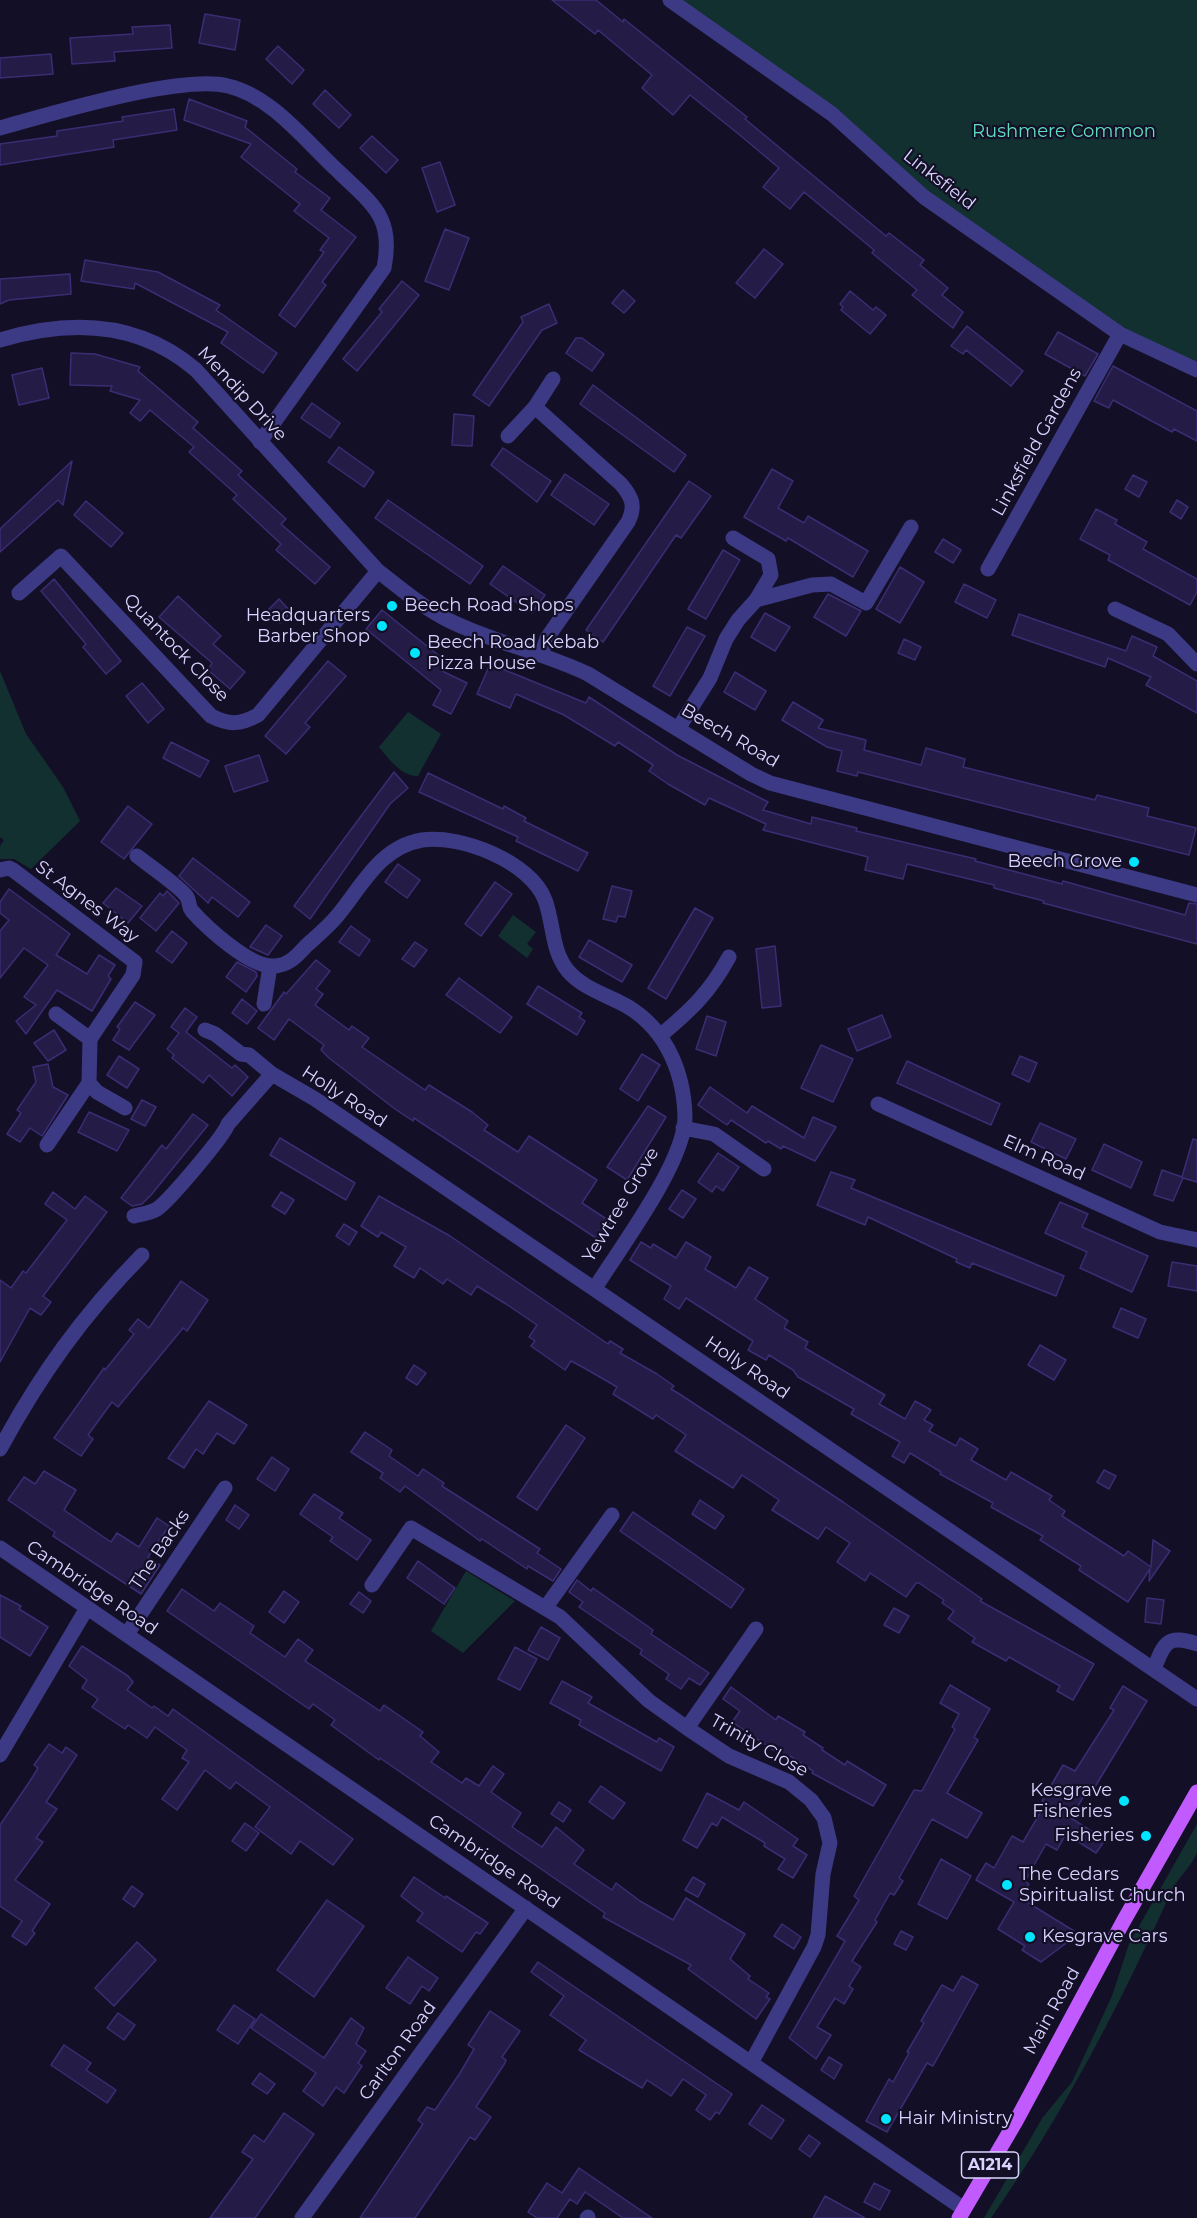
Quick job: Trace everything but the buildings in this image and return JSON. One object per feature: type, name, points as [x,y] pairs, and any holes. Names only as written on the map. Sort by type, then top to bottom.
[{"type":"main road","name":"Main Road","points":[[962,2214],[1016,2121],[1123,1922],[1197,1792]]},
{"type":"street","name":"Linksfield","points":[[670,0],[832,114],[924,197],[1119,334],[1197,370]]},
{"type":"street","points":[[0,128],[163,88],[227,85],[272,109],[373,205],[386,227],[388,247],[384,268],[260,442]]},
{"type":"street","name":"Mendip Drive","points":[[0,340],[75,327],[108,329],[154,340],[196,370],[378,571]]},
{"type":"street","name":"Linksfield Gardens","points":[[988,569],[1119,334]]},
{"type":"street","points":[[508,436],[535,407],[553,379]]},
{"type":"street","points":[[535,407],[621,484],[630,495],[633,504],[628,522],[547,638],[541,655]]},
{"type":"street","points":[[756,600],[813,585],[831,584],[866,603],[911,527]]},
{"type":"street","points":[[678,729],[710,678],[726,639],[738,620],[756,600],[771,575],[768,559],[733,538]]},
{"type":"street","name":"Quantock Close","points":[[19,594],[61,556],[210,717],[226,723],[243,723],[258,715],[378,571]]},
{"type":"street","name":"Beech Road","points":[[378,571],[413,599],[446,618],[588,674],[751,774],[790,790],[1197,895]]},
{"type":"street","points":[[1115,609],[1168,634],[1197,664]]},
{"type":"street","name":"Yewtree Grove","points":[[270,966],[291,961],[337,916],[385,857],[420,841],[444,839],[458,841],[489,852],[532,880],[546,903],[557,951],[567,969],[583,984],[633,1010],[661,1035],[679,1072],[683,1095],[683,1128],[669,1168],[595,1288]]},
{"type":"street","points":[[137,856],[187,897],[190,909],[221,937],[252,961],[270,966],[264,1004]]},
{"type":"street","name":"St Agnes Way","points":[[0,870],[9,868],[13,870],[135,962],[134,975],[90,1039]]},
{"type":"street","points":[[661,1035],[695,1008],[714,983],[729,957]]},
{"type":"street","points":[[47,1145],[89,1083],[90,1039],[56,1014]]},
{"type":"street","name":"Holly Road","points":[[205,1030],[216,1034],[241,1054],[249,1055],[272,1074],[315,1099],[1197,1699]]},
{"type":"street","name":"Holly Road","points":[[134,1215],[156,1210],[204,1158],[225,1133],[228,1124],[272,1074]]},
{"type":"street","points":[[89,1083],[97,1092],[125,1108]]},
{"type":"street","name":"Elm Road","points":[[878,1104],[1160,1232],[1197,1240]]},
{"type":"street","points":[[683,1128],[714,1134],[764,1169]]},
{"type":"street","points":[[0,1449],[41,1377],[67,1340],[101,1297],[142,1255]]},
{"type":"street","name":"The Backs","points":[[127,1634],[225,1488]]},
{"type":"street","points":[[546,1607],[612,1515]]},
{"type":"street","name":"Trinity Close","points":[[372,1585],[411,1528],[546,1607],[649,1701],[729,1756],[796,1787],[819,1807],[828,1828],[830,1843],[823,1874],[819,1932],[814,1947],[750,2063]]},
{"type":"street","name":"Cambridge Road","points":[[0,1548],[750,2063],[962,2214]]},
{"type":"street","points":[[0,1755],[87,1608]]},
{"type":"street","name":"Trinity Close","points":[[687,1728],[756,1629]]},
{"type":"street","points":[[1154,1669],[1163,1645],[1168,1642],[1178,1640],[1197,1644]]},
{"type":"street","name":"Carlton Road","points":[[302,2218],[526,1908]]},
{"type":"green space","name":"Rushmere Common","points":[[670,0],[1197,0],[1197,369],[1120,334],[924,197],[832,114]]},
{"type":"green space","points":[[0,671],[26,734],[63,787],[80,821],[31,869],[14,859],[0,859],[0,846],[4,840],[0,837]]},
{"type":"green space","points":[[408,712],[441,734],[418,776],[401,770],[379,747]]},
{"type":"green space","points":[[513,915],[536,932],[527,944],[533,949],[527,958],[498,936]]},
{"type":"green space","points":[[466,1571],[515,1601],[463,1653],[431,1631]]},
{"type":"green space","points":[[1197,1824],[1195,1857],[1173,1889],[1088,2060],[1017,2179],[991,2218],[984,2218],[1043,2117],[1072,2082],[1112,1996],[1129,1944]]},
{"type":"place","name":"Beech Road Shops","points":[[392,606]]},
{"type":"place","name":"Headquarters Barber Shop","points":[[382,626]]},
{"type":"place","name":"Beech Road Kebab Pizza House","points":[[415,653]]},
{"type":"place","name":"Beech Grove","points":[[1134,862]]},
{"type":"place","name":"Kesgrave Fisheries","points":[[1124,1801]]},
{"type":"place","name":"Fisheries","points":[[1146,1836]]},
{"type":"place","name":"The Cedars Spiritualist Church","points":[[1007,1885]]},
{"type":"place","name":"Kesgrave Cars","points":[[1030,1937]]},
{"type":"place","name":"Hair Ministry","points":[[886,2119]]}]
